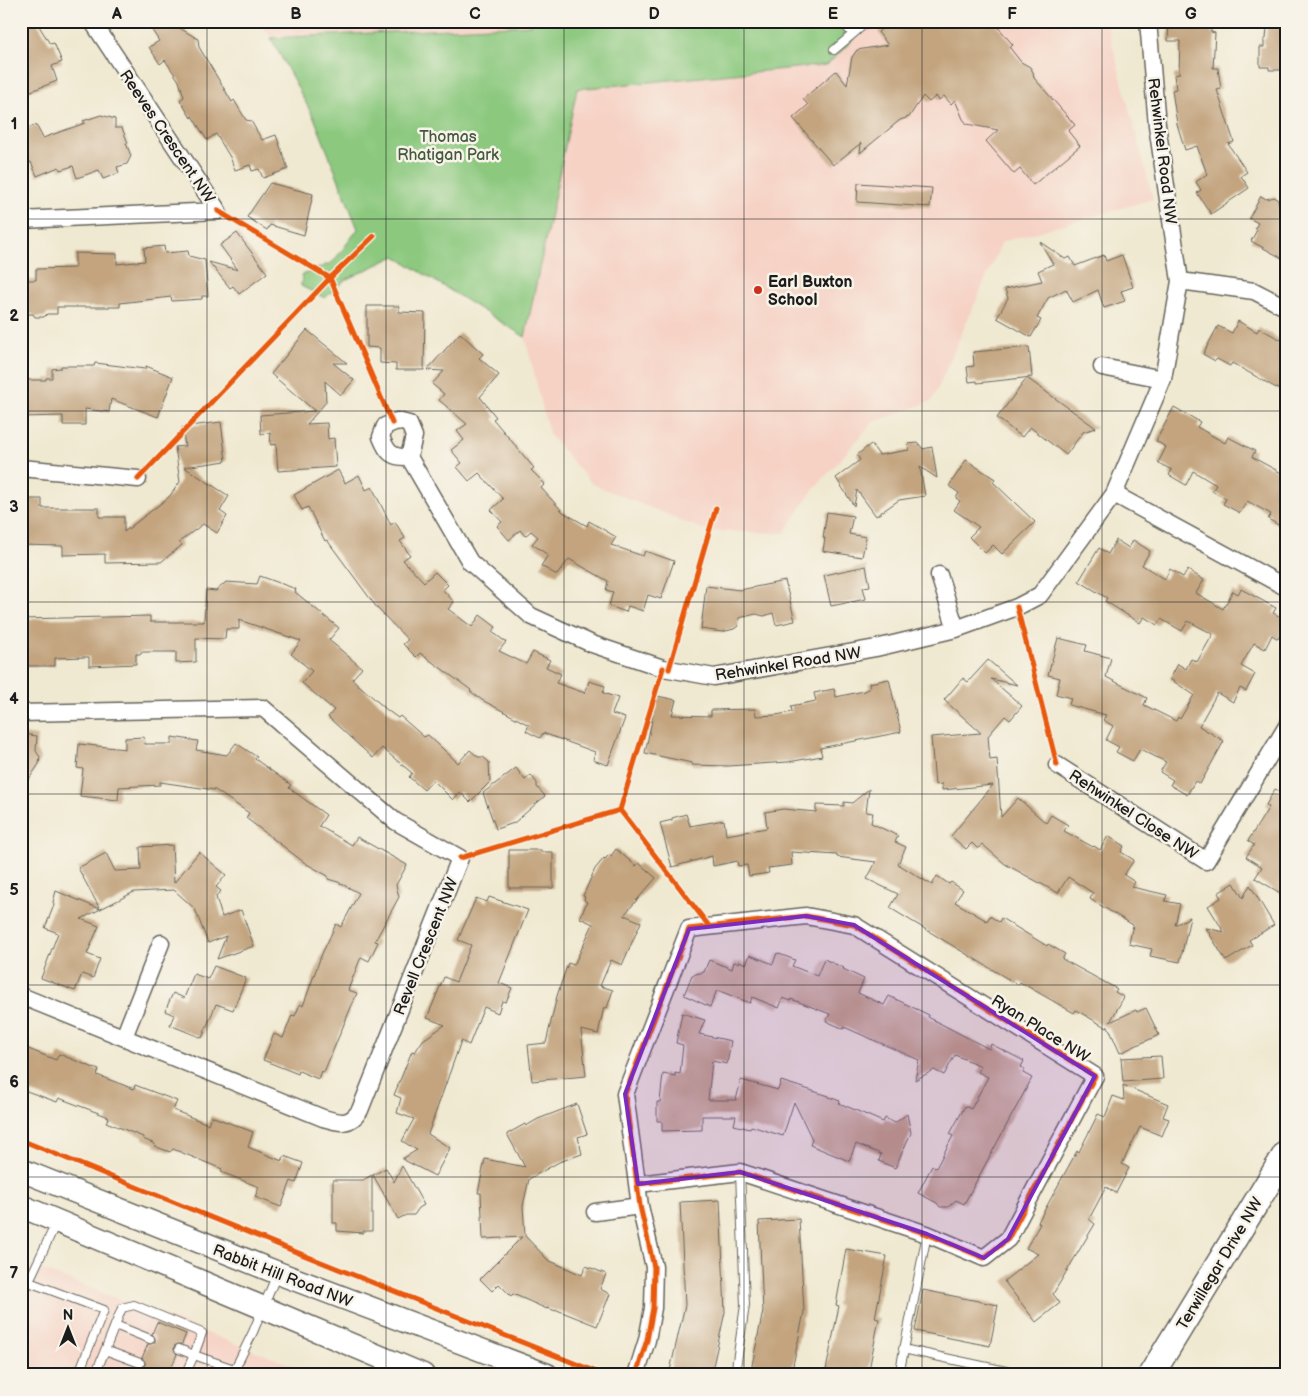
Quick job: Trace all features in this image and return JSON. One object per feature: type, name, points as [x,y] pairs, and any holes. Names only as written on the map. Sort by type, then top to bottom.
[{"type":"main road","name":"Terwillegar Drive NW","points":[[1152,1375],[1287,1152]]},
{"type":"main road","name":"Rabbit Hill Road NW","points":[[21,1170],[278,1273],[547,1375]]},
{"type":"main road","points":[[21,1206],[423,1375]]},
{"type":"street","name":"Reeves Crescent NW","points":[[21,220],[218,211],[92,21]]},
{"type":"street","name":"Rehwinkel Road NW","points":[[409,457],[470,562],[531,616],[592,644],[663,668],[714,677],[876,648],[956,629],[1016,607],[1040,595],[1114,494],[1163,379],[1180,281],[1158,124],[1148,21]]},
{"type":"street","points":[[1180,281],[1254,290],[1287,308]]},
{"type":"street","points":[[1102,367],[1163,379]]},
{"type":"street","points":[[21,468],[138,479]]},
{"type":"street","points":[[1114,494],[1287,588]]},
{"type":"street","points":[[939,575],[956,629]]},
{"type":"street","name":"Revell Crescent NW","points":[[21,713],[263,708],[319,758],[395,821],[460,858],[360,1110],[356,1117],[350,1121],[344,1122],[324,1118],[21,996]]},
{"type":"street","name":"Rehwinkel Close NW","points":[[1057,764],[1206,861],[1287,726]]},
{"type":"street","name":"Ryan Place NW","points":[[636,1375],[647,1340],[653,1308],[654,1267],[640,1206],[625,1094],[689,929],[806,916],[854,925],[1095,1076],[1008,1239],[984,1258],[927,1234],[740,1172],[638,1184]]},
{"type":"street","points":[[124,1037],[161,942]]},
{"type":"street","points":[[595,1212],[640,1206]]},
{"type":"lane","points":[[841,21],[853,34]]},
{"type":"lane","points":[[834,50],[868,21]]},
{"type":"lane","points":[[735,1375],[745,1305],[740,1172]]},
{"type":"lane","points":[[21,1298],[57,1221]]},
{"type":"lane","points":[[899,1375],[927,1234]]},
{"type":"lane","points":[[180,1350],[233,1372],[278,1273]]},
{"type":"lane","points":[[29,1282],[118,1316]]},
{"type":"lane","points":[[95,1375],[122,1308],[134,1305],[202,1333],[185,1375]]},
{"type":"lane","points":[[78,1375],[104,1310]]},
{"type":"lane","points":[[115,1325],[150,1338]]},
{"type":"lane","points":[[904,1349],[1020,1374]]},
{"type":"lane","points":[[105,1350],[140,1363]]},
{"type":"highlighted area","points":[[806,916],[854,925],[1095,1076],[1008,1239],[984,1258],[927,1234],[740,1172],[638,1184],[625,1094],[689,929]]},
{"type":"shaded area","points":[[259,21],[530,21],[530,25],[271,38]]},
{"type":"shaded area","name":"Earl Buxton School","points":[[872,21],[1106,21],[1153,199],[1002,242],[932,401],[873,422],[810,494],[784,533],[707,531],[592,484],[549,434],[525,337],[577,89],[827,65]]},
{"type":"shaded area","points":[[21,1262],[318,1375],[21,1375]]},
{"type":"green space","name":"Thomas Rhatigan Park","points":[[530,21],[872,21],[827,65],[577,89],[525,337],[395,256],[345,280],[325,298],[301,286],[302,275],[333,262],[358,229],[315,120],[271,38],[530,25]]},
{"type":"building","points":[[21,21],[36,21],[50,44],[54,43],[62,62],[52,66],[57,81],[26,93],[21,81]]},
{"type":"building","points":[[146,21],[168,21],[198,39],[199,47],[232,102],[234,100],[246,120],[251,121],[262,140],[276,135],[288,169],[263,178],[259,169],[252,171],[250,165],[235,170],[230,157],[216,134],[207,140],[180,100],[184,97],[179,81],[165,60],[160,64],[149,47],[159,41]]},
{"type":"building","points":[[891,21],[993,21],[1013,45],[1010,48],[1021,62],[1030,67],[1034,78],[1075,125],[1068,131],[1080,146],[1033,185],[1020,169],[1014,174],[986,141],[998,130],[967,124],[955,100],[951,104],[944,96],[939,100],[936,96],[929,102],[923,96],[909,117],[900,120],[860,153],[861,143],[833,165],[793,118],[808,105],[803,99],[836,71],[847,85],[852,57],[857,50],[888,45],[878,32]]},
{"type":"building","points":[[1169,21],[1211,23],[1211,32],[1215,33],[1213,68],[1218,68],[1221,89],[1217,90],[1234,142],[1228,144],[1247,172],[1241,176],[1249,188],[1211,214],[1197,193],[1201,190],[1196,182],[1207,174],[1197,146],[1185,150],[1177,124],[1172,90],[1176,89],[1174,75],[1179,74],[1180,41],[1168,41]]},
{"type":"building","points":[[1267,27],[1287,27],[1287,70],[1269,70],[1269,67],[1260,67],[1260,47],[1264,47]]},
{"type":"building","points":[[101,115],[115,119],[115,128],[122,128],[128,143],[126,143],[131,156],[127,164],[117,167],[119,173],[103,179],[99,170],[77,178],[73,166],[60,170],[59,167],[37,176],[31,162],[21,166],[21,131],[36,125],[43,138],[85,123],[83,121]]},
{"type":"building","points":[[270,183],[313,194],[304,235],[270,225],[267,230],[247,217]]},
{"type":"building","points":[[858,183],[932,188],[930,207],[857,202]]},
{"type":"building","points":[[1261,196],[1266,199],[1275,197],[1280,206],[1287,210],[1287,261],[1251,241],[1257,230],[1255,228],[1258,223],[1249,218]]},
{"type":"building","points":[[237,233],[267,273],[239,294],[233,286],[230,288],[209,262],[238,270],[220,245]]},
{"type":"building","points":[[1040,242],[1065,259],[1070,257],[1075,266],[1104,255],[1106,261],[1122,255],[1133,287],[1121,291],[1125,301],[1104,308],[1098,290],[1073,302],[1066,289],[1048,298],[1037,318],[1041,320],[1031,337],[997,318],[1008,298],[1005,289],[1042,281],[1038,271],[1053,264]]},
{"type":"building","points":[[164,246],[165,253],[188,251],[189,256],[205,260],[208,296],[202,296],[202,299],[172,301],[171,297],[120,303],[120,307],[57,307],[57,314],[47,314],[44,317],[24,314],[24,280],[36,280],[36,269],[75,268],[75,253],[117,254],[117,264],[145,261],[144,248]]},
{"type":"building","points":[[367,306],[399,306],[399,312],[425,313],[424,370],[396,370],[396,364],[380,363],[380,348],[367,347]]},
{"type":"building","points":[[1238,321],[1257,332],[1259,328],[1287,343],[1287,394],[1232,363],[1230,366],[1217,359],[1215,361],[1203,354],[1218,326],[1232,333]]},
{"type":"building","points":[[307,330],[347,363],[333,363],[354,380],[341,395],[325,381],[326,402],[307,424],[327,423],[328,439],[334,438],[336,467],[278,471],[276,444],[271,445],[270,433],[261,434],[260,415],[315,411],[271,374]]},
{"type":"building","points":[[460,333],[483,354],[479,358],[499,375],[480,397],[496,417],[493,419],[534,468],[531,470],[545,484],[541,488],[563,512],[587,526],[589,521],[616,537],[611,545],[643,556],[645,551],[674,561],[661,599],[648,595],[643,611],[628,606],[626,612],[609,606],[613,592],[606,590],[608,581],[569,559],[557,575],[541,566],[548,555],[532,544],[538,537],[531,531],[525,536],[520,530],[509,540],[497,526],[502,522],[491,510],[503,499],[479,473],[469,481],[457,467],[462,463],[451,450],[464,440],[457,431],[467,424],[439,400],[444,394],[432,384],[444,371],[427,370]]},
{"type":"building","points":[[1029,347],[1032,377],[977,383],[977,381],[969,382],[967,367],[974,366],[973,352]]},
{"type":"building","points":[[95,363],[145,369],[146,366],[173,377],[158,417],[111,399],[109,412],[85,409],[85,425],[63,425],[63,416],[21,417],[21,380],[46,380],[46,378],[52,378],[52,369],[61,368],[61,366],[94,366]]},
{"type":"building","points":[[1027,378],[1096,428],[1083,432],[1066,455],[1030,427],[1022,437],[997,418]]},
{"type":"building","points":[[1174,407],[1200,422],[1197,427],[1225,443],[1228,437],[1255,451],[1252,457],[1287,476],[1287,530],[1268,519],[1271,514],[1247,501],[1240,513],[1223,504],[1226,499],[1212,491],[1216,485],[1193,471],[1186,485],[1169,475],[1172,470],[1158,463],[1166,447],[1156,441]]},
{"type":"building","points":[[221,422],[226,461],[184,467],[229,496],[220,511],[227,516],[217,533],[203,524],[179,542],[182,545],[161,562],[105,563],[105,554],[63,555],[63,546],[21,545],[22,499],[42,499],[42,508],[99,508],[99,517],[124,517],[124,532],[169,497],[180,482],[175,447],[185,446],[182,427]]},
{"type":"building","points":[[918,443],[923,449],[932,447],[937,478],[920,467],[925,496],[899,500],[876,516],[857,490],[854,506],[836,478],[860,460],[857,455],[871,444],[879,455],[909,450],[908,444]]},
{"type":"building","points":[[966,460],[995,479],[993,482],[1035,522],[1002,554],[993,545],[985,553],[969,537],[979,527],[954,510],[960,501],[956,498],[959,493],[949,486]]},
{"type":"building","points":[[338,470],[345,483],[359,475],[366,490],[372,487],[391,525],[395,522],[405,538],[400,541],[410,555],[403,560],[424,582],[435,572],[448,585],[443,590],[454,602],[448,609],[472,627],[480,615],[496,627],[492,632],[506,642],[499,651],[526,664],[533,652],[550,660],[546,667],[561,674],[556,683],[585,693],[589,681],[605,686],[603,693],[618,698],[612,714],[625,718],[608,765],[593,760],[595,752],[543,733],[540,738],[526,731],[529,725],[482,700],[420,653],[416,657],[403,644],[408,640],[377,608],[327,540],[325,541],[308,507],[302,510],[294,495]]},
{"type":"building","points":[[827,512],[853,516],[849,534],[866,537],[862,557],[823,551]]},
{"type":"building","points":[[1116,540],[1129,548],[1133,540],[1150,551],[1142,565],[1165,579],[1170,569],[1183,577],[1188,570],[1204,580],[1196,593],[1223,609],[1233,591],[1238,594],[1241,589],[1276,608],[1273,613],[1287,620],[1278,639],[1272,635],[1265,649],[1254,643],[1241,666],[1255,674],[1246,691],[1240,688],[1233,702],[1217,693],[1199,726],[1224,741],[1200,784],[1195,781],[1187,795],[1170,785],[1173,780],[1160,772],[1166,762],[1140,749],[1133,761],[1116,752],[1119,747],[1106,740],[1113,726],[1103,720],[1106,715],[1069,705],[1071,698],[1056,694],[1060,678],[1048,675],[1058,638],[1087,645],[1085,651],[1111,658],[1106,677],[1147,698],[1144,705],[1176,721],[1178,717],[1180,719],[1194,695],[1170,679],[1178,664],[1186,669],[1191,659],[1197,662],[1213,634],[1188,621],[1182,631],[1161,619],[1157,625],[1144,617],[1140,623],[1105,601],[1107,598],[1079,581],[1099,548],[1108,554]]},
{"type":"building","points":[[866,566],[870,586],[863,587],[866,599],[831,606],[824,575]]},
{"type":"building","points":[[260,576],[296,589],[295,592],[339,628],[329,640],[362,668],[352,679],[387,710],[398,718],[400,716],[424,737],[428,735],[458,763],[470,750],[478,757],[483,757],[489,762],[490,782],[470,802],[460,792],[453,800],[433,780],[424,790],[409,777],[412,773],[382,748],[373,758],[328,717],[334,710],[302,683],[312,671],[291,654],[301,641],[239,620],[239,629],[226,629],[225,639],[196,638],[196,662],[176,663],[176,652],[141,652],[141,654],[136,654],[136,664],[89,666],[89,657],[85,657],[55,658],[55,666],[21,666],[21,619],[150,616],[150,622],[204,622],[206,590],[216,591],[226,582],[257,584]]},
{"type":"building","points":[[785,581],[795,621],[776,625],[773,613],[764,616],[756,614],[739,618],[738,626],[734,629],[722,632],[701,629],[706,586],[740,590]]},
{"type":"building","points":[[988,660],[1017,685],[991,679],[1022,706],[1010,720],[1005,716],[988,736],[990,760],[997,759],[1001,817],[1018,798],[1046,823],[1051,815],[1068,825],[1064,831],[1093,847],[1100,850],[1108,836],[1124,846],[1121,852],[1134,860],[1124,875],[1135,882],[1132,887],[1167,895],[1165,901],[1180,904],[1175,925],[1190,917],[1180,962],[1150,956],[1152,949],[1129,944],[1133,925],[1090,899],[1093,893],[1068,877],[1058,893],[1005,864],[982,844],[978,849],[972,843],[966,849],[951,836],[993,785],[942,790],[942,784],[935,785],[931,737],[981,733],[944,700],[963,678],[968,682]]},
{"type":"building","points":[[889,679],[901,732],[820,748],[822,756],[788,762],[728,766],[692,765],[692,763],[645,753],[657,696],[676,700],[672,715],[711,716],[711,710],[755,709],[756,716],[776,715],[792,712],[791,706],[816,701],[814,693],[834,689],[836,697],[864,691],[870,688],[869,683]]},
{"type":"building","points":[[23,734],[37,736],[36,751],[40,757],[39,764],[21,791],[21,736]]},
{"type":"building","points":[[144,737],[145,744],[172,744],[172,737],[198,741],[196,750],[227,755],[236,743],[257,757],[255,759],[291,785],[289,788],[326,815],[319,826],[352,845],[357,837],[407,865],[396,885],[399,897],[375,941],[378,942],[369,961],[361,957],[348,990],[357,993],[324,1072],[321,1071],[318,1079],[299,1071],[298,1074],[263,1060],[274,1034],[283,1038],[292,1015],[295,1016],[300,1004],[303,1006],[321,956],[336,924],[341,927],[359,893],[328,879],[328,876],[305,863],[246,818],[249,813],[215,790],[160,782],[160,785],[119,787],[118,800],[80,796],[83,769],[77,768],[79,744],[125,749],[125,738]]},
{"type":"building","points":[[516,768],[525,780],[531,775],[537,783],[537,787],[545,796],[514,823],[496,829],[483,793]]},
{"type":"building","points":[[869,789],[866,812],[873,813],[871,823],[898,836],[895,842],[906,847],[898,864],[932,885],[937,876],[949,884],[951,882],[963,890],[955,902],[987,921],[990,916],[999,922],[1001,918],[1047,946],[1048,944],[1065,954],[1062,959],[1117,989],[1115,992],[1124,997],[1110,1022],[1136,1010],[1137,1012],[1146,1008],[1159,1035],[1120,1053],[1108,1026],[1107,1028],[1076,1010],[1074,1013],[1020,982],[1018,985],[890,908],[898,894],[867,879],[876,862],[837,857],[837,855],[791,852],[792,865],[768,868],[769,873],[749,876],[747,865],[738,866],[737,861],[713,866],[712,856],[672,867],[660,823],[672,820],[672,818],[686,814],[690,826],[724,820],[726,835],[767,828],[765,812],[783,809],[816,812],[816,805],[844,806],[844,802],[852,803]]},
{"type":"building","points":[[1275,789],[1287,795],[1287,897],[1255,878],[1262,867],[1246,857],[1254,845],[1248,841],[1269,807],[1266,805]]},
{"type":"building","points":[[172,845],[174,883],[199,852],[226,875],[216,887],[221,891],[216,897],[222,917],[241,910],[254,946],[217,959],[226,936],[208,943],[195,909],[174,890],[134,892],[81,919],[99,926],[87,954],[100,959],[93,978],[82,974],[75,991],[41,978],[58,933],[45,928],[54,905],[56,891],[100,909],[78,868],[106,853],[115,871],[141,870],[140,847]]},
{"type":"building","points":[[616,849],[636,866],[639,863],[656,878],[624,915],[641,922],[622,965],[611,960],[600,986],[613,990],[607,1008],[604,1007],[598,1034],[581,1030],[586,1076],[532,1081],[528,1045],[546,1043],[557,996],[568,963],[574,965],[593,924],[580,918],[587,902],[583,896],[595,869],[604,858],[609,855],[611,856]]},
{"type":"building","points":[[509,850],[553,852],[553,888],[509,888]]},
{"type":"building","points":[[1234,883],[1243,898],[1250,885],[1274,925],[1249,940],[1252,945],[1226,961],[1206,928],[1224,932],[1208,906],[1221,898],[1218,893]]},
{"type":"building","points":[[489,897],[528,910],[499,983],[512,988],[506,1002],[502,1001],[498,1013],[484,1007],[469,1045],[461,1041],[428,1134],[450,1148],[435,1176],[402,1159],[417,1150],[402,1141],[414,1119],[397,1113],[401,1098],[394,1095],[412,1051],[415,1052],[423,1040],[445,1025],[427,1018],[444,977],[456,982],[471,945],[458,940],[476,898],[487,902]]},
{"type":"building","points":[[777,953],[795,960],[792,966],[817,976],[824,959],[864,979],[858,993],[884,1005],[889,996],[929,1015],[928,1017],[989,1049],[991,1044],[1024,1061],[1021,1067],[1025,1069],[1023,1073],[1032,1078],[964,1204],[956,1200],[948,1207],[940,1207],[937,1203],[918,1193],[932,1166],[936,1168],[953,1136],[950,1134],[965,1106],[971,1109],[988,1077],[978,1072],[981,1066],[955,1055],[944,1075],[934,1070],[915,1080],[919,1060],[826,1021],[830,1014],[791,999],[791,1001],[783,998],[779,1008],[752,997],[750,1003],[717,990],[710,1007],[684,995],[692,975],[704,972],[709,960],[732,969],[734,962],[738,963],[739,961],[746,964],[750,955],[773,964]]},
{"type":"building","points":[[214,966],[246,978],[233,1010],[216,1004],[202,1038],[170,1025],[174,1015],[165,1011],[173,993],[184,998],[194,974],[208,979]]},
{"type":"building","points":[[682,1013],[705,1020],[699,1034],[731,1041],[727,1064],[712,1061],[708,1100],[736,1100],[741,1080],[778,1090],[781,1081],[829,1096],[840,1101],[839,1103],[883,1122],[885,1118],[895,1123],[907,1114],[911,1133],[895,1168],[879,1161],[881,1154],[856,1144],[849,1161],[810,1145],[812,1139],[794,1102],[783,1136],[751,1126],[750,1129],[734,1125],[736,1116],[702,1116],[702,1130],[662,1131],[662,1121],[657,1121],[657,1102],[660,1102],[663,1074],[675,1076],[675,1073],[680,1074],[683,1045],[676,1043]]},
{"type":"building","points":[[21,1046],[56,1060],[59,1054],[99,1070],[97,1075],[134,1089],[135,1085],[177,1101],[173,1110],[208,1124],[211,1116],[253,1132],[248,1147],[282,1161],[284,1156],[303,1163],[296,1183],[291,1181],[281,1207],[255,1197],[259,1187],[221,1172],[222,1169],[173,1149],[170,1152],[154,1146],[155,1144],[143,1139],[143,1137],[106,1122],[109,1117],[59,1098],[57,1102],[21,1089]]},
{"type":"building","points":[[1161,1056],[1163,1079],[1123,1082],[1121,1058]]},
{"type":"building","points":[[1123,1085],[1168,1104],[1163,1117],[1169,1119],[1162,1136],[1140,1127],[1122,1164],[1129,1168],[1116,1193],[1106,1187],[1089,1219],[1095,1224],[1053,1294],[1060,1303],[1036,1322],[1004,1281],[1038,1254],[1026,1248],[1040,1224],[1038,1222],[1077,1151],[1079,1152],[1098,1114],[1105,1117],[1113,1096],[1124,1100]]},
{"type":"building","points":[[577,1104],[587,1134],[578,1137],[582,1154],[559,1162],[529,1179],[523,1206],[525,1236],[548,1260],[582,1275],[586,1266],[606,1274],[600,1289],[610,1294],[597,1326],[557,1310],[547,1309],[513,1294],[511,1296],[499,1284],[492,1291],[480,1279],[522,1237],[483,1239],[481,1193],[478,1193],[485,1159],[525,1167],[507,1134],[525,1124],[526,1126],[538,1119]]},
{"type":"building","points":[[402,1166],[424,1205],[414,1215],[406,1215],[398,1219],[373,1175],[386,1168],[394,1182]]},
{"type":"building","points":[[372,1175],[372,1231],[363,1231],[363,1233],[337,1231],[337,1223],[333,1223],[333,1180],[363,1180]]},
{"type":"building","points":[[720,1200],[725,1312],[711,1375],[669,1375],[685,1305],[680,1202]]},
{"type":"building","points":[[799,1219],[804,1312],[791,1375],[750,1375],[763,1311],[759,1221]]},
{"type":"building","points":[[846,1249],[887,1256],[875,1318],[879,1319],[868,1375],[825,1375],[839,1306],[836,1305]]},
{"type":"building","points":[[923,1290],[998,1305],[990,1346],[915,1331]]},
{"type":"building","points":[[157,1322],[186,1334],[182,1344],[174,1346],[177,1354],[171,1369],[166,1370],[163,1375],[135,1375],[138,1368],[145,1365],[142,1358],[148,1344],[155,1342],[152,1334]]},
{"type":"cycle path","points":[[218,211],[330,278],[374,236]]},
{"type":"cycle path","points":[[138,479],[330,278],[392,423]]},
{"type":"cycle path","points":[[669,669],[716,508]]},
{"type":"cycle path","points":[[1017,607],[1057,765]]},
{"type":"cycle path","points":[[460,858],[620,810],[663,668]]},
{"type":"cycle path","points":[[620,810],[709,926]]},
{"type":"cycle path","points":[[636,1375],[647,1340],[653,1308],[654,1267],[640,1206],[625,1094],[689,929],[806,916],[854,925],[1095,1076],[1008,1239],[984,1258],[927,1234],[740,1172],[638,1184]]},
{"type":"cycle path","points":[[21,1140],[604,1375]]},
{"type":"place","name":"Earl Buxton School","points":[[758,290]]}]
